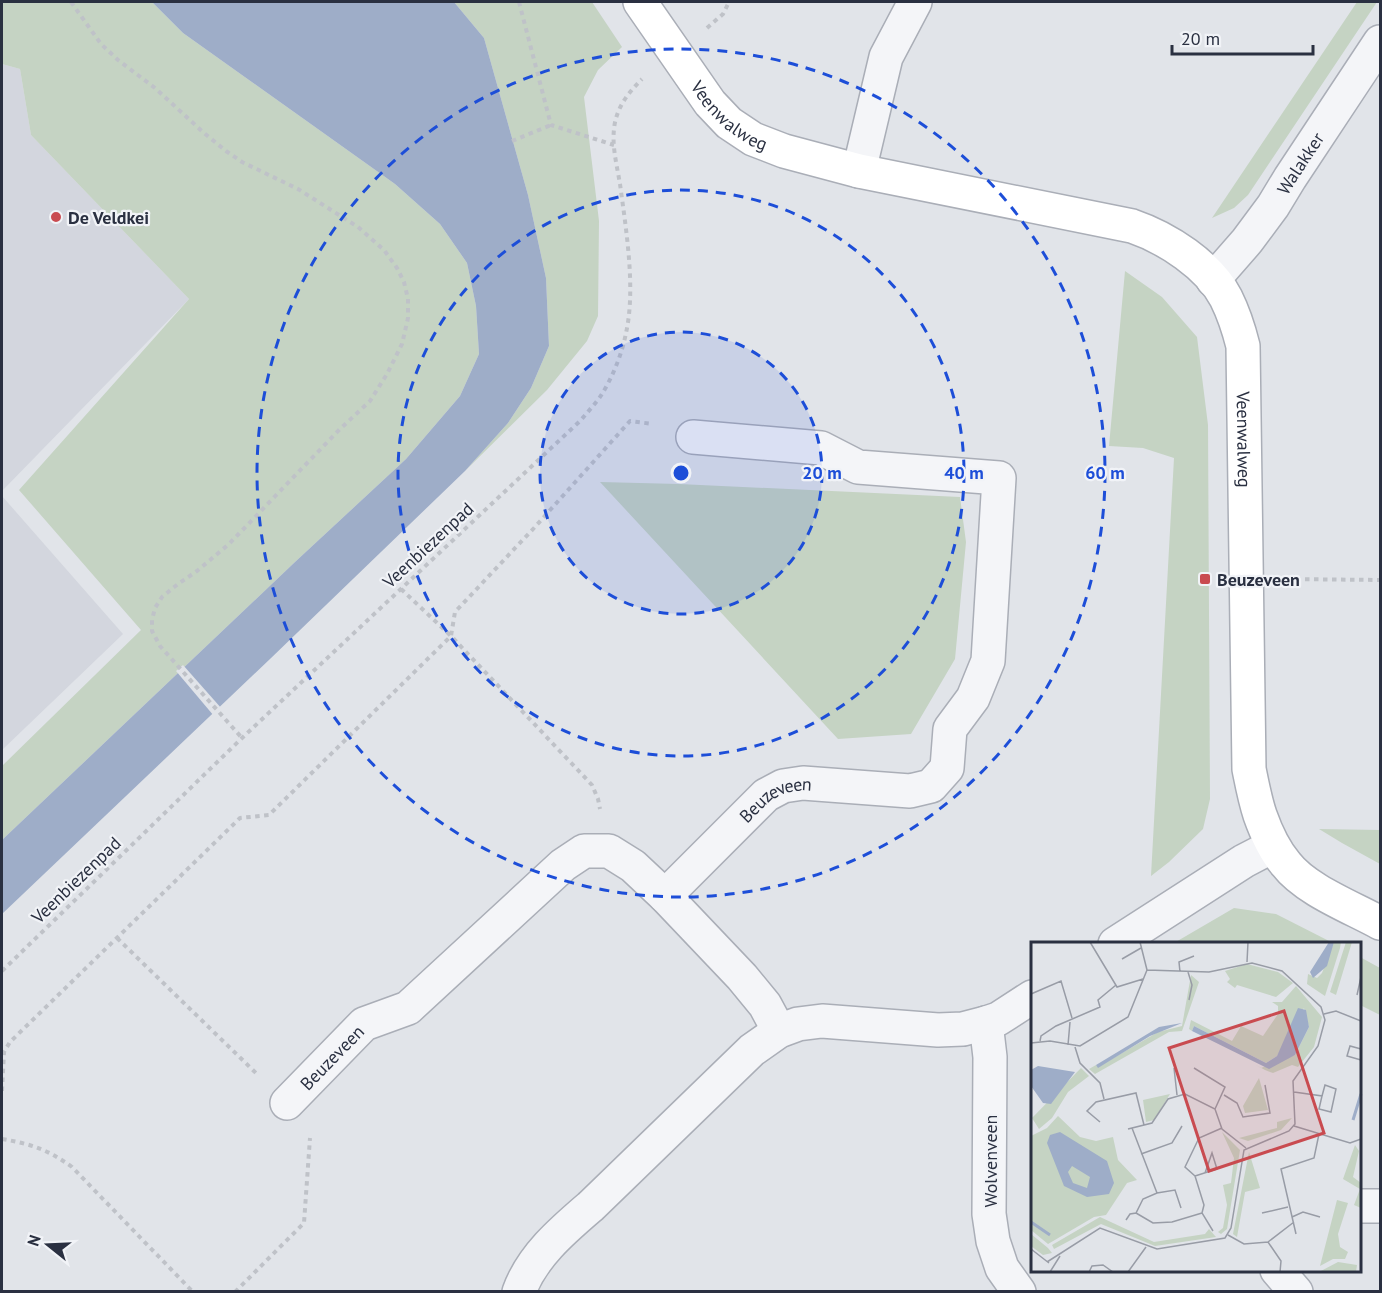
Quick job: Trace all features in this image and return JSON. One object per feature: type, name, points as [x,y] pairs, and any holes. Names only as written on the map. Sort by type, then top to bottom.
[{"type":"street","name":"Veenwalweg","points":[[640,2],[710,103],[729,123],[753,139],[784,151],[859,171],[1132,226],[1147,231],[1168,243],[1195,261],[1213,280],[1225,296],[1235,316],[1243,346],[1249,769],[1259,814],[1273,846],[1286,866],[1316,890],[1380,922]]},
{"type":"street","points":[[859,171],[886,57],[915,2]]},
{"type":"street","name":"Walakker","points":[[1213,280],[1247,241],[1273,206],[1290,178],[1378,53]]},
{"type":"street","name":"Beuzeveen","points":[[665,897],[766,795],[783,786],[803,783],[910,791],[931,786],[947,768],[950,729],[973,698],[988,661],[998,501],[999,478],[858,467],[821,448],[693,436]]},
{"type":"street","points":[[1118,942],[1244,861],[1273,846]]},
{"type":"street","name":"Beuzeveen","points":[[287,1103],[364,1024],[408,1008],[563,865],[584,851],[609,851]]},
{"type":"street","points":[[609,851],[633,866],[742,977],[765,1005],[779,1031]]},
{"type":"street","points":[[519,1292],[537,1258],[568,1226],[752,1050],[779,1031],[798,1024],[822,1021],[938,1030],[963,1029],[998,1019],[1031,998]]},
{"type":"street","name":"Wolvenveen","points":[[986,1023],[990,1057],[989,1215],[993,1241],[1002,1268],[1019,1292]]},
{"type":"street","points":[[1361,1206],[1380,1206]]},
{"type":"street","points":[[1279,1272],[1296,1292]]},
{"type":"path","points":[[71,2],[100,44],[226,151],[242,162],[298,189],[358,227],[384,250],[397,268],[404,282],[408,299],[408,318],[402,344],[370,401],[229,544],[162,597],[155,608],[152,631],[160,646],[242,738]]},
{"type":"path","points":[[519,2],[550,125]]},
{"type":"path","name":"Veenbiezenpad","points":[[2,971],[242,738],[580,421],[601,396],[614,369],[626,333],[630,293],[627,235],[614,145],[614,129],[624,99],[654,68],[674,52]]},
{"type":"path","points":[[512,141],[550,125],[614,145]]},
{"type":"path","points":[[2,1091],[4,1052],[9,1042],[240,818],[269,815],[451,636],[455,612],[630,421]]},
{"type":"path","points":[[1247,579],[1380,580]]},
{"type":"path","points":[[401,589],[451,636],[592,785],[598,798],[609,851]]},
{"type":"path","points":[[2,1139],[35,1146],[55,1154],[72,1167],[193,1292]]},
{"type":"shaded area","name":"De Veldkei","points":[[2,64],[20,69],[31,135],[189,299],[2,491]]},
{"type":"shaded area","points":[[2,496],[123,634],[2,750]]},
{"type":"green space","points":[[2,2],[152,2],[183,33],[395,184],[440,224],[467,263],[476,306],[479,354],[460,396],[406,459],[2,840],[2,766],[141,630],[19,490],[189,299],[31,135],[20,69],[2,64]]},
{"type":"green space","points":[[454,2],[592,2],[622,47],[598,70],[584,97],[599,221],[598,316],[587,341],[547,390],[465,471],[508,423],[531,388],[549,346],[546,278],[528,195],[484,38]]},
{"type":"green space","points":[[1357,2],[1377,2],[1248,195],[1234,208],[1212,218]]},
{"type":"green space","points":[[1125,271],[1162,297],[1197,337],[1208,425],[1210,799],[1203,829],[1151,876],[1174,458],[1143,448],[1109,446]]},
{"type":"green space","points":[[600,482],[960,497],[966,542],[955,659],[911,734],[838,739]]},
{"type":"green space","points":[[1319,829],[1380,830],[1380,864],[1342,843]]},
{"type":"green space","points":[[1234,908],[1276,914],[1331,942],[1176,942]]},
{"type":"green space","points":[[1361,958],[1380,968],[1380,1015],[1361,1006]]},
{"type":"water","points":[[152,2],[454,2],[484,38],[528,195],[546,278],[549,346],[531,388],[508,423],[465,471],[2,914],[2,840],[406,459],[460,396],[479,354],[476,306],[467,263],[440,224],[395,184],[183,33]]},
{"type":"pier","points":[[183,665],[222,709],[214,716],[176,671]]},
{"type":"place","name":"De Veldkei","points":[[56,217]]},
{"type":"place","name":"Beuzeveen","points":[[1205,579]]}]
